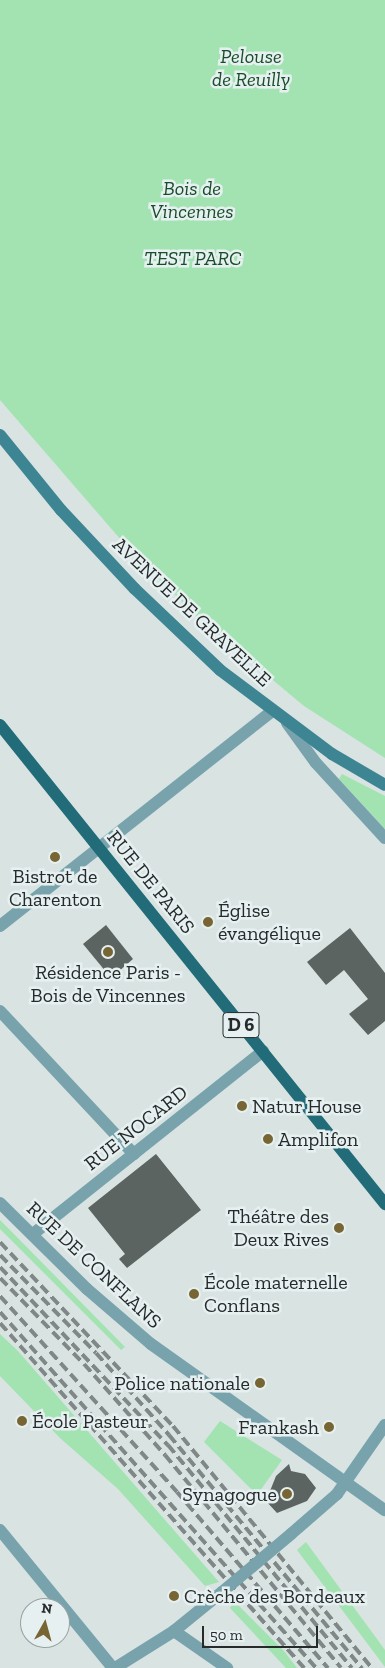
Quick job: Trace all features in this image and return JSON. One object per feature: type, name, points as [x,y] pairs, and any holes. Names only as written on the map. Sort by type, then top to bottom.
[{"type":"main road","name":"RUE DE PARIS","points":[[0,725],[385,1204]]},
{"type":"street","name":"AVENUE DE GRAVELLE","points":[[0,435],[61,510],[135,589],[220,670],[287,723],[332,754],[385,785]]},
{"type":"street","points":[[0,926],[98,846],[272,711]]},
{"type":"street","points":[[287,723],[316,763],[385,838]]},
{"type":"street","points":[[316,763],[332,754]]},
{"type":"street","points":[[0,1011],[134,1154]]},
{"type":"street","name":"RUE NOCARD","points":[[33,1234],[262,1051]]},
{"type":"street","name":"RUE DE CONFLANS","points":[[0,1203],[87,1289],[151,1344],[385,1510]]},
{"type":"street","points":[[0,1530],[114,1668],[174,1630],[322,1508],[344,1482],[385,1425]]},
{"type":"street","points":[[174,1630],[227,1668]]},
{"type":"green space","name":"Bois de Vincennes","points":[[0,0],[385,0],[385,758],[304,706],[201,620],[128,548],[0,400]]},
{"type":"green space","points":[[342,774],[385,796],[385,829],[339,779]]},
{"type":"green space","points":[[0,1220],[125,1347],[121,1350],[0,1229]]},
{"type":"green space","points":[[0,1334],[18,1351],[219,1582],[205,1586],[118,1489],[60,1438],[0,1376]]},
{"type":"green space","points":[[220,1421],[282,1460],[257,1495],[204,1442]]},
{"type":"green space","points":[[306,1542],[385,1650],[385,1667],[297,1550]]},
{"type":"green space","points":[[234,1601],[284,1651],[297,1668],[286,1668],[230,1608]]},
{"type":"building","name":"Résidence Paris - Bois de Vincennes","points":[[106,925],[133,959],[111,978],[83,944]]},
{"type":"building","points":[[350,928],[385,973],[385,1021],[368,1035],[349,1014],[368,999],[344,970],[326,985],[307,962]]},
{"type":"building","points":[[156,1154],[201,1210],[127,1268],[119,1259],[125,1254],[88,1208]]},
{"type":"building","name":"Synagogue","points":[[289,1464],[291,1471],[305,1474],[316,1488],[307,1501],[277,1513],[266,1501],[276,1476]]},
{"type":"railway","points":[[0,1242],[173,1426],[372,1668]]},
{"type":"railway","points":[[0,1255],[96,1353],[169,1435],[362,1668]]},
{"type":"railway","points":[[0,1267],[168,1445],[352,1668]]},
{"type":"railway","points":[[0,1278],[84,1364],[165,1455],[341,1668]]},
{"type":"railway","points":[[0,1296],[177,1492],[328,1668]]},
{"type":"railway","points":[[0,1312],[316,1668]]},
{"type":"railway","points":[[0,1323],[304,1668]]},
{"type":"place","name":"Bistrot de Charenton","points":[[55,857]]},
{"type":"place","name":"Église évangélique","points":[[208,922]]},
{"type":"place","name":"Résidence Paris - Bois de Vincennes","points":[[108,952]]},
{"type":"place","name":"Natur House","points":[[242,1106]]},
{"type":"place","name":"Amplifon","points":[[268,1139]]},
{"type":"place","name":"Théâtre des Deux Rives","points":[[339,1228]]},
{"type":"place","name":"École maternelle Conflans","points":[[194,1294]]},
{"type":"place","name":"Police nationale","points":[[260,1383]]},
{"type":"place","name":"École Pasteur","points":[[22,1421]]},
{"type":"place","name":"Frankash","points":[[329,1427]]},
{"type":"place","name":"Synagogue","points":[[287,1494]]},
{"type":"place","name":"Crèche des Bordeaux","points":[[174,1596]]},
{"type":"park label","name":"Pelouse de Reuilly","points":[[251,68]]},
{"type":"park label","name":"TEST PARC","points":[[193,258]]}]
